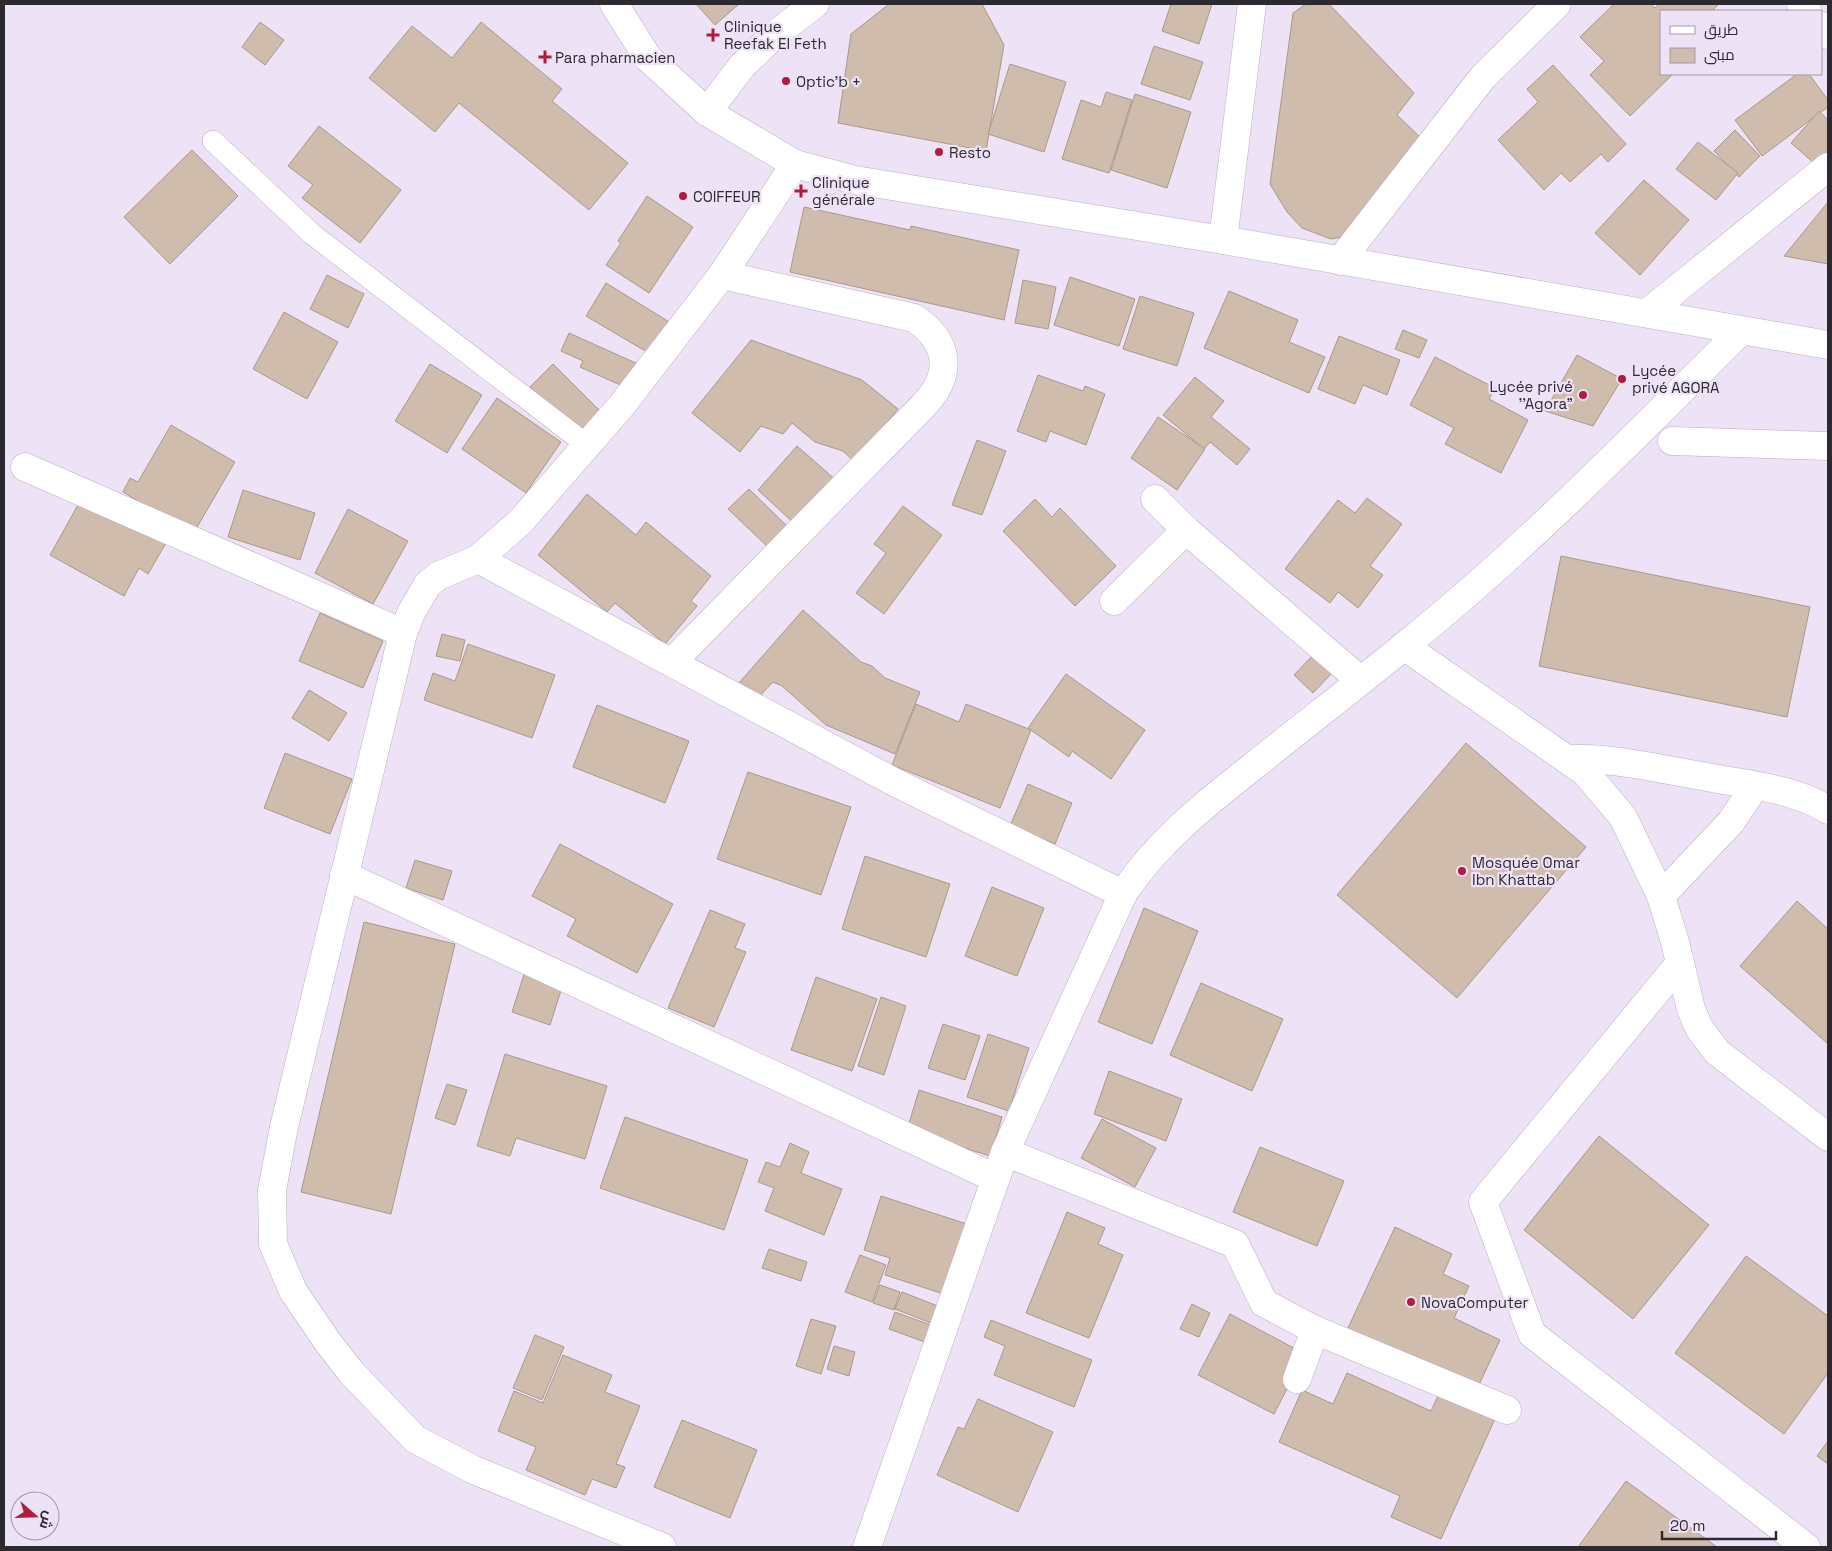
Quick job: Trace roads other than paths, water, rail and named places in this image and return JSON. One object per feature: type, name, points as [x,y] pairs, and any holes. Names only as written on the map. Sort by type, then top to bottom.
[{"type":"street","points":[[614,4],[648,58],[707,112],[795,164],[855,180],[1222,240],[1340,262],[1828,345]]},
{"type":"street","points":[[707,112],[742,66],[773,36],[815,4]]},
{"type":"street","points":[[1222,240],[1252,4]]},
{"type":"street","points":[[1340,262],[1483,77],[1557,4]]},
{"type":"street","points":[[662,1547],[474,1470],[415,1439],[351,1372],[293,1291],[273,1244],[272,1190],[284,1126],[344,875],[403,633],[411,613],[428,584],[438,576],[478,559],[521,521],[587,445],[657,362],[722,275],[795,164]]},
{"type":"street","points":[[1647,313],[1828,167]]},
{"type":"street","points":[[672,662],[924,405],[936,392],[942,376],[944,358],[939,342],[929,328],[914,318],[722,275]]},
{"type":"street","points":[[867,1547],[1005,1152],[1123,894],[1147,860],[1194,813],[1404,646],[1568,502],[1741,331]]},
{"type":"street","points":[[1672,441],[1828,446]]},
{"type":"street","points":[[25,467],[403,633]]},
{"type":"street","points":[[1155,499],[1186,530],[1360,680]]},
{"type":"street","points":[[1114,601],[1186,530]]},
{"type":"street","points":[[478,559],[896,783],[1123,894]]},
{"type":"street","points":[[1404,646],[1585,772],[1622,817],[1661,896],[1691,1010],[1700,1028],[1717,1052],[1828,1137]]},
{"type":"street","points":[[1566,758],[1596,758],[1626,762],[1755,786],[1822,801]]},
{"type":"street","points":[[1661,896],[1731,822],[1755,786]]},
{"type":"street","points":[[344,875],[995,1178]]},
{"type":"street","points":[[1680,963],[1483,1202],[1532,1334],[1806,1547]]},
{"type":"street","points":[[1005,1152],[1235,1244],[1264,1303],[1315,1330],[1507,1410]]},
{"type":"street","points":[[1297,1379],[1315,1330]]},
{"type":"lane","points":[[213,140],[312,234],[587,445]]},
{"type":"place","name":"Clinique Reefak El Feth","points":[[713,35]]},
{"type":"place","name":"Para pharmacien","points":[[545,57]]},
{"type":"place","name":"Optic'b +","points":[[786,81]]},
{"type":"place","name":"Resto","points":[[939,152]]},
{"type":"place","name":"Clinique générale","points":[[801,191]]},
{"type":"place","name":"COIFFEUR","points":[[683,196]]},
{"type":"place","name":"Lycée privé AGORA","points":[[1622,379]]},
{"type":"place","name":"Lycée privé ''Agora\"","points":[[1583,395]]},
{"type":"place","name":"Mosquée Omar Ibn Khattab","points":[[1462,871]]},
{"type":"place","name":"NovaComputer","points":[[1411,1302]]}]
